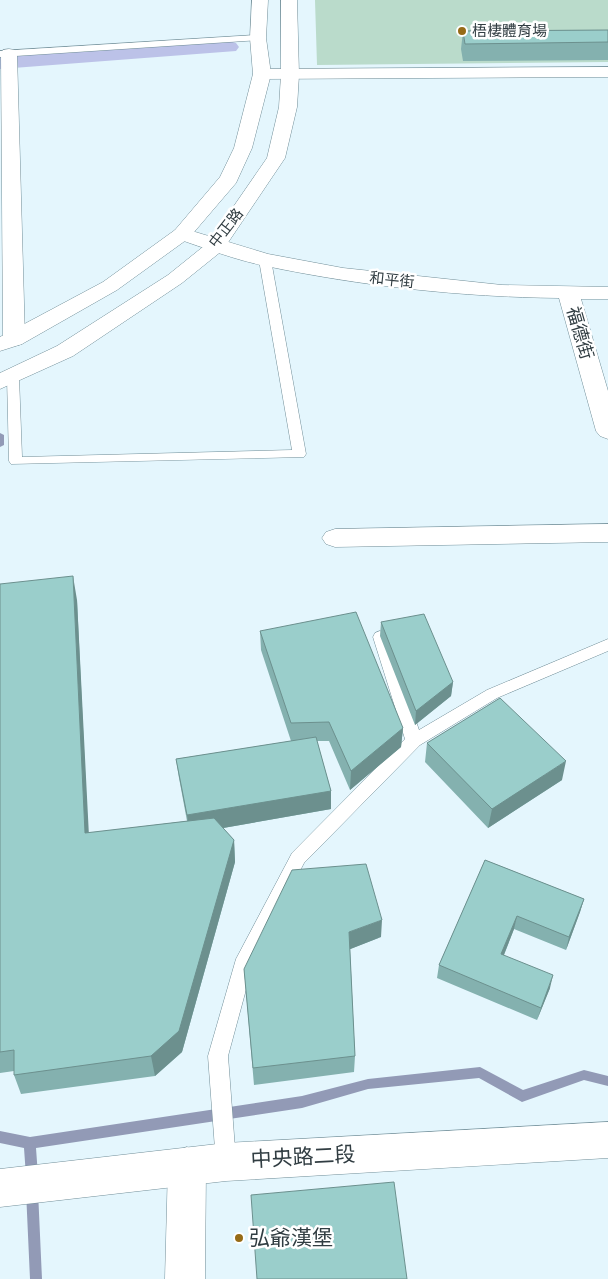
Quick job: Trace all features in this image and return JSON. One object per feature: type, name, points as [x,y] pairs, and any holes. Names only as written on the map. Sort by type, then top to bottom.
[{"type":"street","name":"中正路","points":[[7,341],[110,286],[182,234],[229,180],[243,148],[262,74],[258,38],[260,0]]},
{"type":"street","name":"中正路","points":[[6,379],[65,351],[175,278],[216,246],[276,158],[288,107],[290,76],[289,0]]},
{"type":"street","points":[[4,54],[7,341]]},
{"type":"street","points":[[262,74],[290,76],[608,72]]},
{"type":"street","name":"和平街","points":[[182,234],[265,260],[342,274],[502,291],[608,293]]},
{"type":"street","name":"福德街","points":[[568,292],[603,390],[608,431]]},
{"type":"street","points":[[335,538],[608,533]]},
{"type":"street","name":"中央路二段","points":[[0,1188],[226,1162],[608,1140]]},
{"type":"street","points":[[186,1279],[187,1166]]},
{"type":"lane","points":[[4,54],[258,38]]},
{"type":"lane","points":[[6,379],[16,461],[299,454],[265,260]]},
{"type":"lane","points":[[380,637],[414,741]]},
{"type":"lane","points":[[226,1162],[218,1056],[245,959],[298,858],[414,741],[492,694],[608,645]]},
{"type":"green space","name":"梧棲體育場","points":[[315,0],[608,0],[608,62],[317,65]]},
{"type":"building","points":[[608,30],[608,42],[465,44],[463,31]]},
{"type":"building","points":[[73,576],[85,833],[214,818],[234,840],[179,1031],[151,1056],[14,1075],[14,1050],[0,1052],[0,584]]},
{"type":"building","points":[[356,612],[403,728],[351,771],[329,722],[291,723],[260,631]]},
{"type":"building","points":[[424,614],[453,682],[416,711],[381,622]]},
{"type":"building","points":[[500,698],[566,761],[492,809],[427,743]]},
{"type":"building","points":[[316,737],[331,791],[187,815],[176,759]]},
{"type":"building","points":[[485,860],[584,899],[569,937],[517,916],[501,954],[553,975],[541,1008],[439,965]]},
{"type":"building","points":[[366,864],[382,920],[349,932],[355,1056],[253,1068],[244,969],[292,870]]},
{"type":"building","points":[[394,1182],[407,1279],[257,1279],[251,1195]]},
{"type":"waterway","points":[[0,63],[229,47]]},
{"type":"waterway","points":[[0,435],[0,445]]},
{"type":"waterway","points":[[30,1143],[302,1102],[368,1084],[480,1072],[522,1096],[584,1075],[608,1081]]},
{"type":"waterway","points":[[0,1137],[30,1143]]},
{"type":"waterway","points":[[30,1143],[32,1176]]},
{"type":"waterway","points":[[32,1191],[36,1279]]},
{"type":"place","name":"梧棲體育場","points":[[462,31]]},
{"type":"place","name":"弘爺漢堡","points":[[239,1238]]}]
